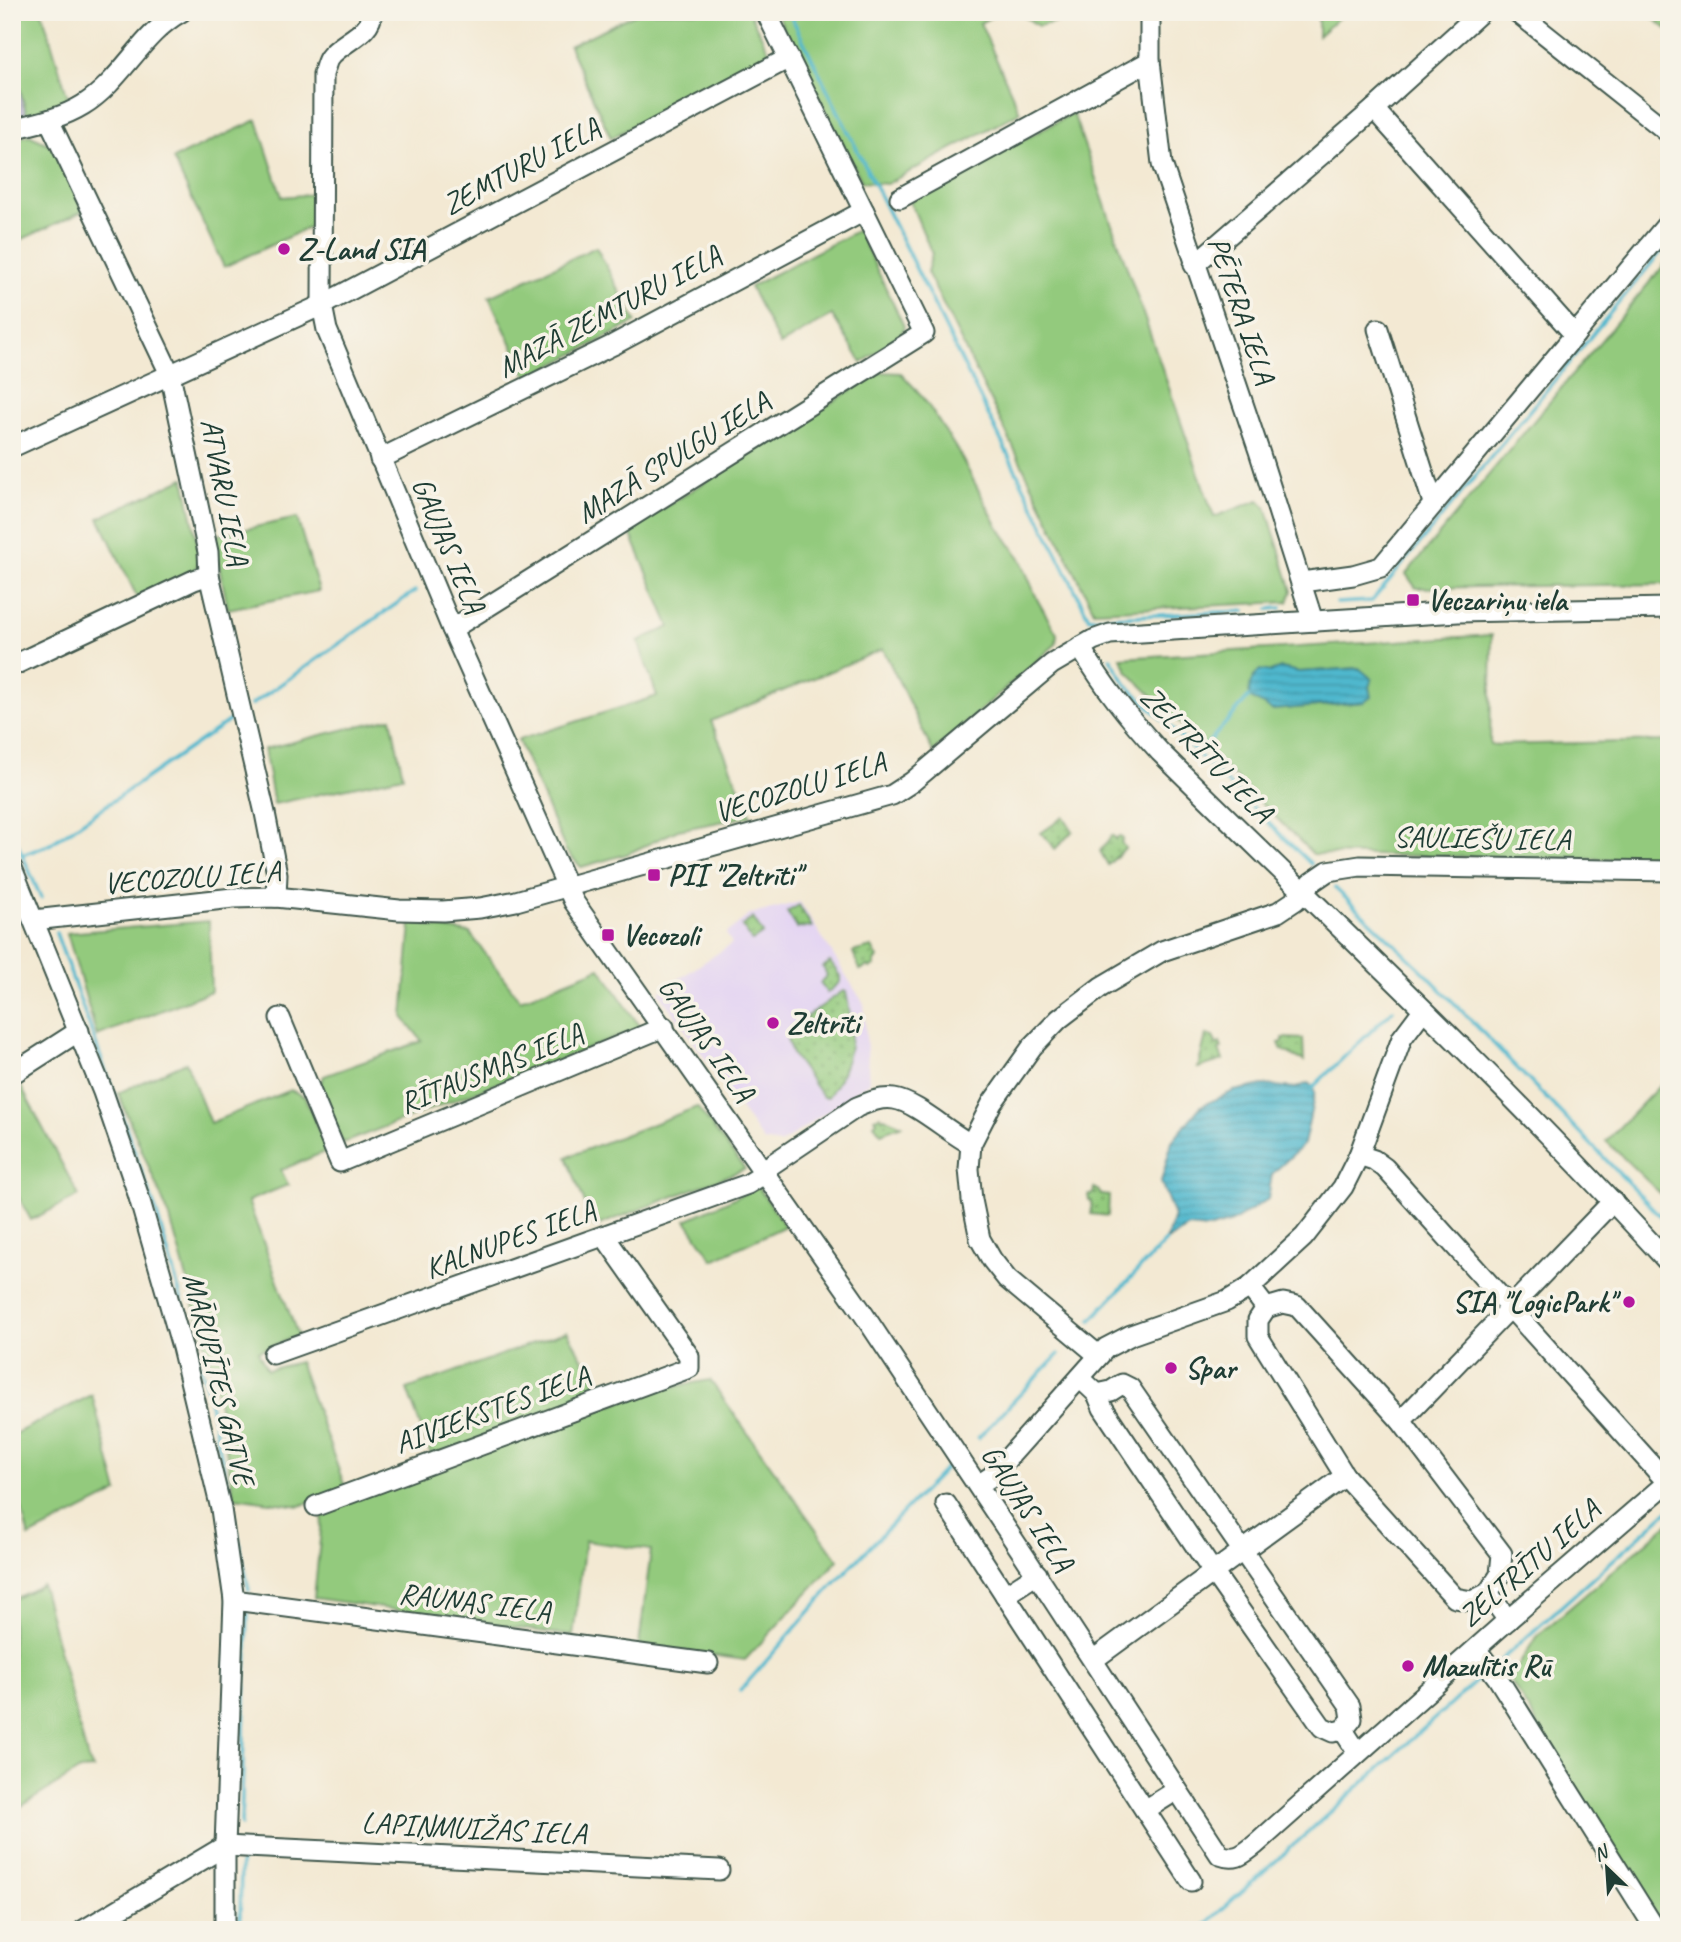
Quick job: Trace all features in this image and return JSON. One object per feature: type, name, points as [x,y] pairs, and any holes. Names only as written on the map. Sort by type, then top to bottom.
[{"type":"street","points":[[12,130],[49,120],[84,104],[103,88],[167,20],[181,12]]},
{"type":"street","name":"GAUJAS IELA","points":[[372,12],[372,18],[361,32],[329,58],[323,75],[321,305],[327,330],[380,459],[566,887],[837,1275],[1220,1854],[1233,1859],[1239,1857]]},
{"type":"street","points":[[766,12],[864,211]]},
{"type":"street","name":"PĒTERA IELA","points":[[1150,12],[1150,61],[1162,164],[1313,621]]},
{"type":"street","points":[[1194,265],[1374,110],[1481,12]]},
{"type":"street","points":[[1517,12],[1669,133]]},
{"type":"street","name":"ZEMTURU IELA","points":[[12,447],[321,305],[789,58]]},
{"type":"street","points":[[900,198],[1150,61]]},
{"type":"street","points":[[1374,110],[1575,335]]},
{"type":"street","name":"ATVARU IELA","points":[[49,120],[170,374],[208,552],[209,575],[265,813],[277,874],[276,897]]},
{"type":"street","name":"MAZĀ SPULGU IELA","points":[[452,629],[924,333],[864,211]]},
{"type":"street","name":"MAZĀ ZEMTURU IELA","points":[[380,459],[591,356],[864,211]]},
{"type":"street","points":[[1302,582],[1353,575],[1381,567],[1669,222]]},
{"type":"street","points":[[1378,329],[1433,503]]},
{"type":"street","points":[[12,666],[209,575]]},
{"type":"street","name":"VECOZOLU IELA","points":[[34,920],[233,898],[276,897],[399,910],[443,911],[480,908],[566,887],[892,795],[912,782],[1034,678],[1080,647],[1110,634],[1536,609],[1669,608]]},
{"type":"street","name":"ZELTRĪTU IELA","points":[[1080,647],[1127,717],[1613,1201],[1669,1263]]},
{"type":"street","name":"SAULIEŠU IELA","points":[[1303,893],[1312,882],[1328,871],[1360,866],[1669,872]]},
{"type":"street","name":"MĀRUPĪTES GATVE","points":[[12,868],[79,1031],[138,1194],[180,1339],[221,1509],[234,1600],[225,1846],[225,1930]]},
{"type":"street","points":[[1098,1355],[1024,1296],[992,1260],[980,1239],[975,1221],[970,1169],[971,1144],[992,1103],[1025,1057],[1059,1019],[1080,1002],[1162,951],[1278,912],[1303,893]]},
{"type":"street","points":[[978,1485],[992,1476],[1105,1348],[1131,1335],[1227,1301],[1250,1287],[1304,1237],[1343,1187],[1359,1155],[1402,1038],[1423,1010]]},
{"type":"street","name":"RĪTAUSMAS IELA","points":[[280,1018],[340,1162],[664,1027]]},
{"type":"street","points":[[12,1074],[79,1031]]},
{"type":"street","name":"KALNUPES IELA","points":[[273,1354],[748,1184],[857,1107],[874,1100],[894,1099],[911,1105],[971,1144]]},
{"type":"street","points":[[1359,1155],[1374,1160],[1384,1168],[1668,1482]]},
{"type":"street","points":[[1401,1421],[1613,1201]]},
{"type":"street","name":"AIVIEKSTES IELA","points":[[316,1506],[689,1368],[689,1356],[605,1237]]},
{"type":"street","points":[[1250,1287],[1266,1308]]},
{"type":"street","points":[[1283,1303],[1297,1306],[1401,1421],[1503,1554],[1500,1575],[1488,1593],[1472,1601],[1455,1598],[1345,1476],[1258,1336],[1258,1320],[1266,1308],[1283,1303]]},
{"type":"street","points":[[1080,1378],[1097,1394],[1102,1408],[1322,1727],[1333,1732],[1343,1730],[1352,1719],[1350,1706],[1130,1388],[1122,1384],[1111,1391],[1097,1394]]},
{"type":"street","points":[[1093,1660],[1345,1476]]},
{"type":"street","name":"ZELTRĪTU IELA","points":[[1239,1857],[1668,1482]]},
{"type":"street","points":[[946,1504],[1191,1881]]},
{"type":"street","points":[[1005,1595],[1037,1574]]},
{"type":"street","points":[[1488,1593],[1508,1620]]},
{"type":"street","name":"RAUNAS IELA","points":[[234,1600],[708,1663]]},
{"type":"street","points":[[1476,1649],[1497,1677],[1656,1930]]},
{"type":"street","points":[[1343,1730],[1359,1753]]},
{"type":"street","points":[[1145,1810],[1177,1790]]},
{"type":"street","points":[[84,1930],[225,1846]]},
{"type":"street","name":"LAPIŅMUIŽAS IELA","points":[[225,1846],[719,1870]]},
{"type":"shaded area","points":[[12,57],[28,120],[12,123]]},
{"type":"shaded area","name":"Zeltrīti","points":[[800,902],[864,1004],[869,1083],[780,1144],[763,1141],[659,992],[730,945],[732,943],[726,934],[749,915]]},
{"type":"green space","points":[[12,12],[42,12],[70,104],[28,120],[12,57]]},
{"type":"green space","points":[[639,12],[749,12],[770,53],[611,138],[569,46]]},
{"type":"green space","points":[[776,12],[1000,12],[980,23],[1020,112],[887,184],[862,182]]},
{"type":"green space","points":[[1018,12],[1078,12],[1078,17],[1038,26]]},
{"type":"green space","points":[[1318,12],[1345,12],[1318,36]]},
{"type":"green space","points":[[1645,12],[1669,12],[1669,31]]},
{"type":"green space","points":[[1073,113],[1214,517],[1259,500],[1266,507],[1292,591],[1288,602],[1094,611],[927,272],[932,254],[910,201]]},
{"type":"green space","points":[[257,120],[282,197],[314,194],[314,225],[224,267],[173,159]]},
{"type":"green space","points":[[29,135],[55,147],[83,211],[12,244],[12,140]]},
{"type":"green space","points":[[858,230],[904,326],[902,333],[862,363],[832,315],[780,345],[750,287]]},
{"type":"green space","points":[[596,247],[636,322],[528,378],[489,297]]},
{"type":"green space","points":[[1669,259],[1669,584],[1416,588],[1406,574]]},
{"type":"green space","points":[[880,372],[901,373],[923,397],[959,453],[997,525],[1020,558],[1038,601],[1057,634],[1056,644],[933,752],[883,649],[711,721],[751,816],[678,830],[627,854],[581,867],[566,851],[518,740],[657,696],[638,641],[670,627],[629,530]]},
{"type":"green space","points":[[184,478],[200,556],[194,573],[137,597],[99,518]]},
{"type":"green space","points":[[297,518],[319,591],[228,609],[213,536]]},
{"type":"green space","points":[[1492,635],[1490,745],[1669,741],[1669,860],[1313,854],[1128,672],[1121,658]],"holes":[[[1281,668],[1299,672],[1359,668],[1369,687],[1370,697],[1364,702],[1272,710],[1271,672]]]},
{"type":"green space","points":[[391,718],[403,776],[274,804],[264,749]]},
{"type":"green space","points":[[1064,817],[1073,831],[1055,849],[1041,833]]},
{"type":"green space","points":[[1112,835],[1116,839],[1119,836],[1123,839],[1121,842],[1125,848],[1108,865],[1100,851]]},
{"type":"green space","points":[[799,905],[812,927],[797,928],[787,912]]},
{"type":"green space","points":[[753,918],[763,934],[752,941],[742,926]]},
{"type":"green space","points":[[209,921],[211,991],[97,1036],[67,933]]},
{"type":"green space","points":[[411,923],[470,933],[520,1000],[600,968],[641,1028],[343,1143],[318,1088],[324,1076],[422,1041],[403,1017]]},
{"type":"green space","points":[[872,947],[878,958],[874,962],[875,966],[860,970],[853,952]]},
{"type":"green space","points":[[830,962],[840,976],[840,982],[827,993],[820,983],[827,975],[823,967]]},
{"type":"green space","points":[[843,991],[846,992],[851,1021],[850,1047],[836,1084],[828,1097],[823,1097],[792,1054],[787,1039],[791,1028]]},
{"type":"green space","points":[[1206,1035],[1213,1037],[1217,1045],[1220,1043],[1222,1048],[1219,1050],[1223,1060],[1198,1068]]},
{"type":"green space","points":[[1283,1038],[1303,1039],[1304,1061],[1282,1050],[1279,1043],[1283,1042]]},
{"type":"green space","points":[[186,1062],[210,1123],[291,1090],[305,1097],[327,1151],[281,1170],[288,1185],[248,1201],[298,1336],[258,1351],[267,1370],[299,1362],[345,1487],[300,1506],[234,1497],[214,1376],[170,1218],[118,1093]]},
{"type":"green space","points":[[1669,1076],[1669,1202],[1606,1141]]},
{"type":"green space","points":[[19,1083],[79,1196],[31,1220],[12,1185],[12,1088]]},
{"type":"green space","points":[[697,1107],[745,1169],[594,1227],[567,1157]]},
{"type":"green space","points":[[881,1116],[902,1125],[881,1133],[874,1124],[877,1121],[875,1118]]},
{"type":"green space","points":[[758,1187],[785,1226],[713,1260],[686,1220]]},
{"type":"green space","points":[[1094,1188],[1101,1195],[1109,1196],[1108,1216],[1091,1214],[1092,1201],[1088,1195],[1093,1194]]},
{"type":"green space","points":[[567,1331],[604,1397],[432,1458],[407,1389]]},
{"type":"green space","points":[[710,1380],[838,1560],[745,1660],[639,1645],[651,1550],[585,1541],[573,1636],[314,1598],[323,1510],[648,1391]]},
{"type":"green space","points":[[92,1395],[118,1492],[29,1537],[12,1473],[12,1435]]},
{"type":"green space","points":[[1669,1523],[1669,1930],[1665,1930],[1510,1680],[1536,1637]]},
{"type":"green space","points":[[42,1585],[88,1760],[93,1769],[80,1770],[12,1812],[12,1600]]},
{"type":"water","points":[[1281,668],[1299,672],[1359,668],[1372,679],[1369,687],[1371,697],[1364,702],[1272,710],[1249,697],[1251,682],[1260,670],[1271,672]]},
{"type":"water","points":[[1309,1083],[1315,1092],[1304,1144],[1272,1174],[1268,1199],[1232,1222],[1207,1229],[1189,1227],[1166,1241],[1174,1216],[1161,1182],[1172,1141],[1201,1106],[1234,1091],[1263,1085],[1296,1088]]},
{"type":"waterway","points":[[789,12],[1089,618],[1245,611]]},
{"type":"waterway","points":[[1337,603],[1372,601],[1669,242]]},
{"type":"waterway","points":[[251,705],[415,591]]},
{"type":"waterway","points":[[1269,609],[1281,608]]},
{"type":"waterway","points":[[1110,658],[1126,684],[1311,864]]},
{"type":"waterway","points":[[1199,753],[1249,697]]},
{"type":"waterway","points":[[22,855],[49,845],[233,718]]},
{"type":"waterway","points":[[12,831],[41,898]]},
{"type":"waterway","points":[[1335,888],[1427,975],[1669,1225]]},
{"type":"waterway","points":[[56,933],[156,1211],[207,1389],[249,1590]]},
{"type":"waterway","points":[[1312,1088],[1393,1010]]},
{"type":"waterway","points":[[1091,1320],[1166,1241]]},
{"type":"waterway","points":[[978,1438],[1059,1354]]},
{"type":"waterway","points":[[740,1691],[831,1587],[948,1466]]},
{"type":"waterway","points":[[1500,1661],[1669,1510]]},
{"type":"waterway","points":[[241,1825],[248,1612]]},
{"type":"waterway","points":[[1199,1930],[1482,1676]]},
{"type":"waterway","points":[[240,1930],[241,1857]]},
{"type":"place","name":"Z-Land SIA","points":[[284,249]]},
{"type":"place","name":"Veczariņu iela","points":[[1413,600]]},
{"type":"place","name":"PII \"Zeltrīti\"","points":[[654,875]]},
{"type":"place","name":"Vecozoli","points":[[608,935]]},
{"type":"place","name":"Zeltrīti","points":[[773,1023]]},
{"type":"place","name":"SIA \"LogicPark\"","points":[[1629,1302]]},
{"type":"place","name":"Spar","points":[[1171,1368]]},
{"type":"place","name":"Mazulītis Rū","points":[[1408,1666]]}]
